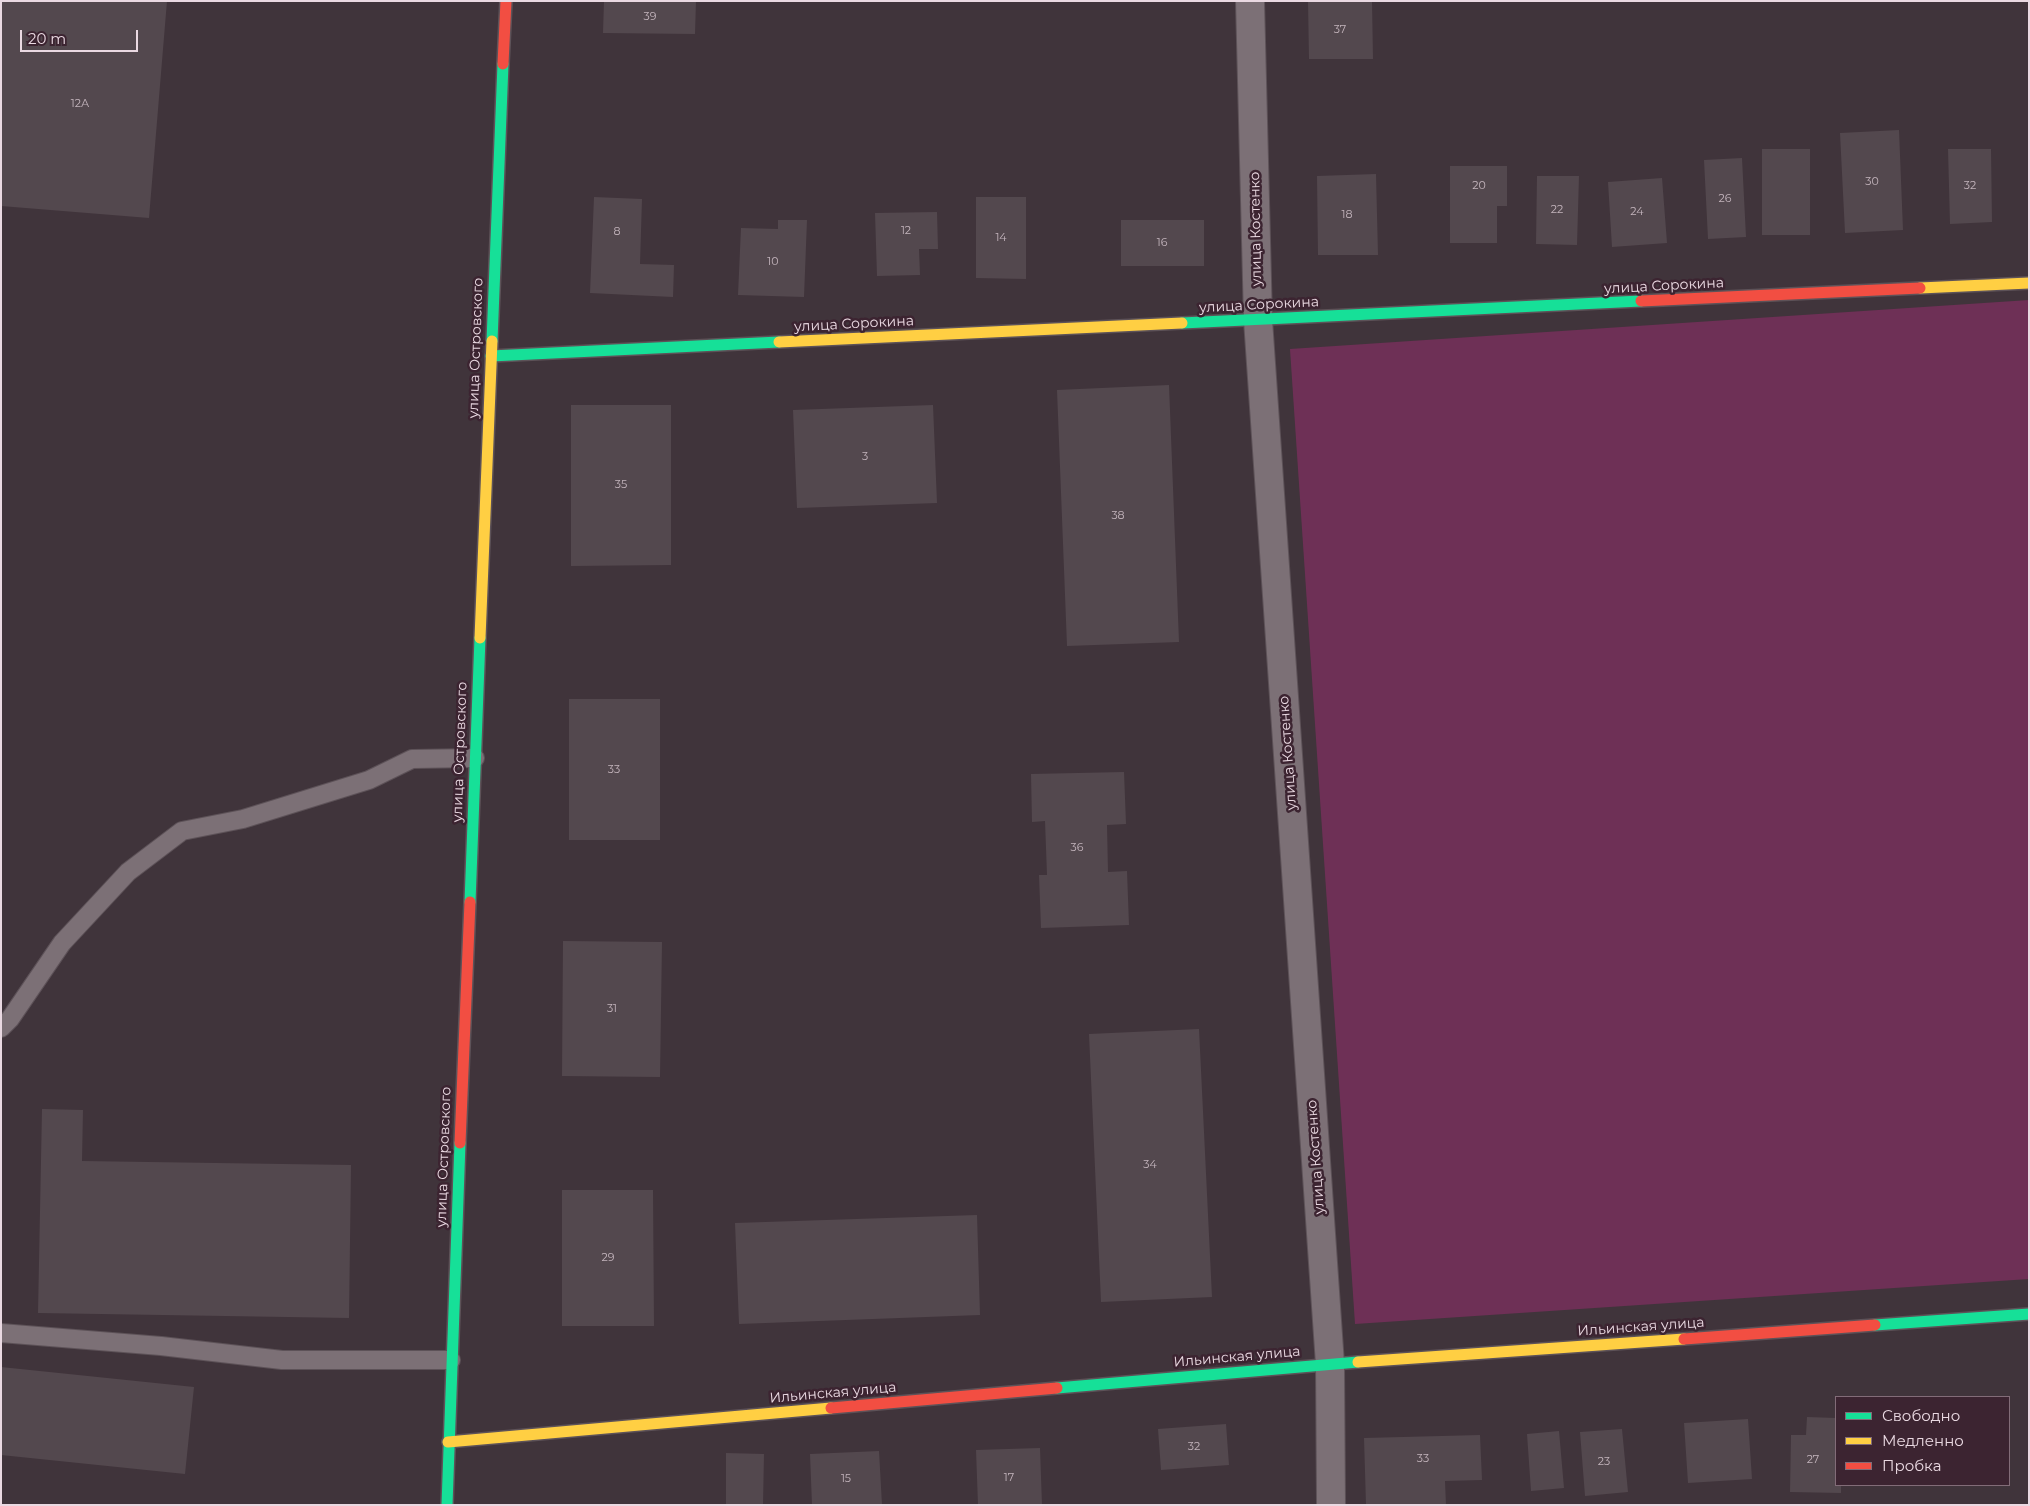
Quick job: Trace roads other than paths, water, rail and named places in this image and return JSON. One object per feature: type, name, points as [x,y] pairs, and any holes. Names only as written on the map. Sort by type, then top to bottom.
[{"type":"street","name":"улица Островского","points":[[447,1505],[451,1360],[506,1]]},
{"type":"street","name":"улица Костенко","points":[[1250,1],[1258,320],[1330,1364],[1331,1505]]},
{"type":"street","name":"улица Сорокина","points":[[491,356],[2029,283]]},
{"type":"street","name":"Ильинская улица","points":[[448,1442],[1330,1364],[2029,1314]]},
{"type":"lane","points":[[1,1028],[10,1019],[62,943],[128,872],[182,831],[243,819],[369,780],[412,759],[475,758]]},
{"type":"lane","points":[[1,1333],[161,1346],[282,1360],[451,1360]]}]
